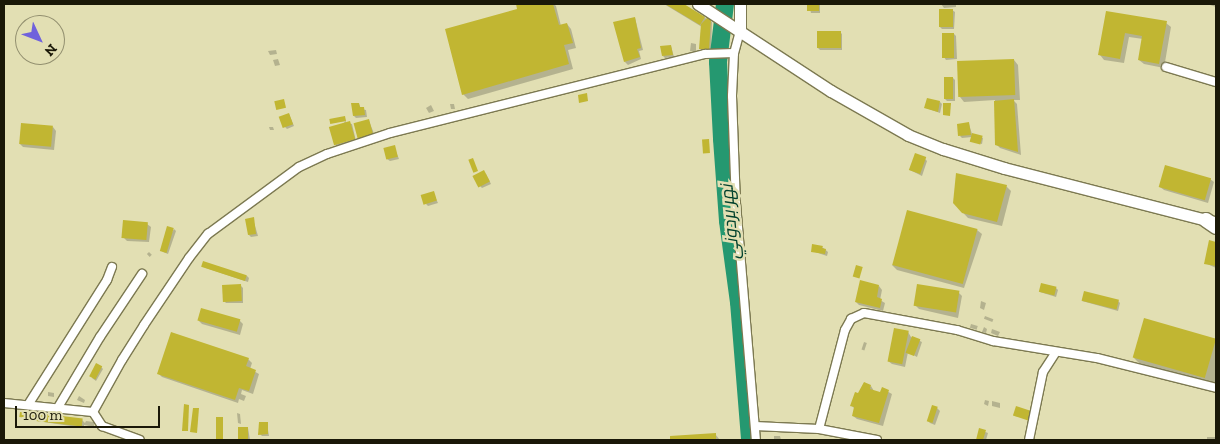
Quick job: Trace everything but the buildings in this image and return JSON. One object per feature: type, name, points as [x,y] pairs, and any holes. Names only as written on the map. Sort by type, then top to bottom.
[{"type":"main road","points":[[735,28],[740,4]]},
{"type":"main road","points":[[701,6],[872,116],[917,139],[1004,168],[1214,223]]},
{"type":"street","points":[[735,28],[732,96],[736,203],[756,440]]},
{"type":"street","points":[[93,412],[144,325],[189,258],[208,234],[299,167],[327,154],[390,133],[705,54],[734,53]]},
{"type":"street","points":[[1166,67],[1216,82]]},
{"type":"street","points":[[28,405],[107,280],[112,267]]},
{"type":"street","points":[[57,408],[100,337],[142,274]]},
{"type":"street","points":[[819,429],[845,330],[851,318],[858,314],[940,326],[993,341],[1097,358],[1216,388]]},
{"type":"street","points":[[1029,440],[1043,372],[1056,352]]},
{"type":"street","points":[[4,403],[93,412]]},
{"type":"street","points":[[93,412],[102,426],[140,440]]},
{"type":"street","points":[[755,426],[819,429],[877,440]]},
{"type":"waterway","name":"نهر بردوني","points":[[725,4],[718,62],[722,139],[728,221],[739,302],[750,440]]}]
